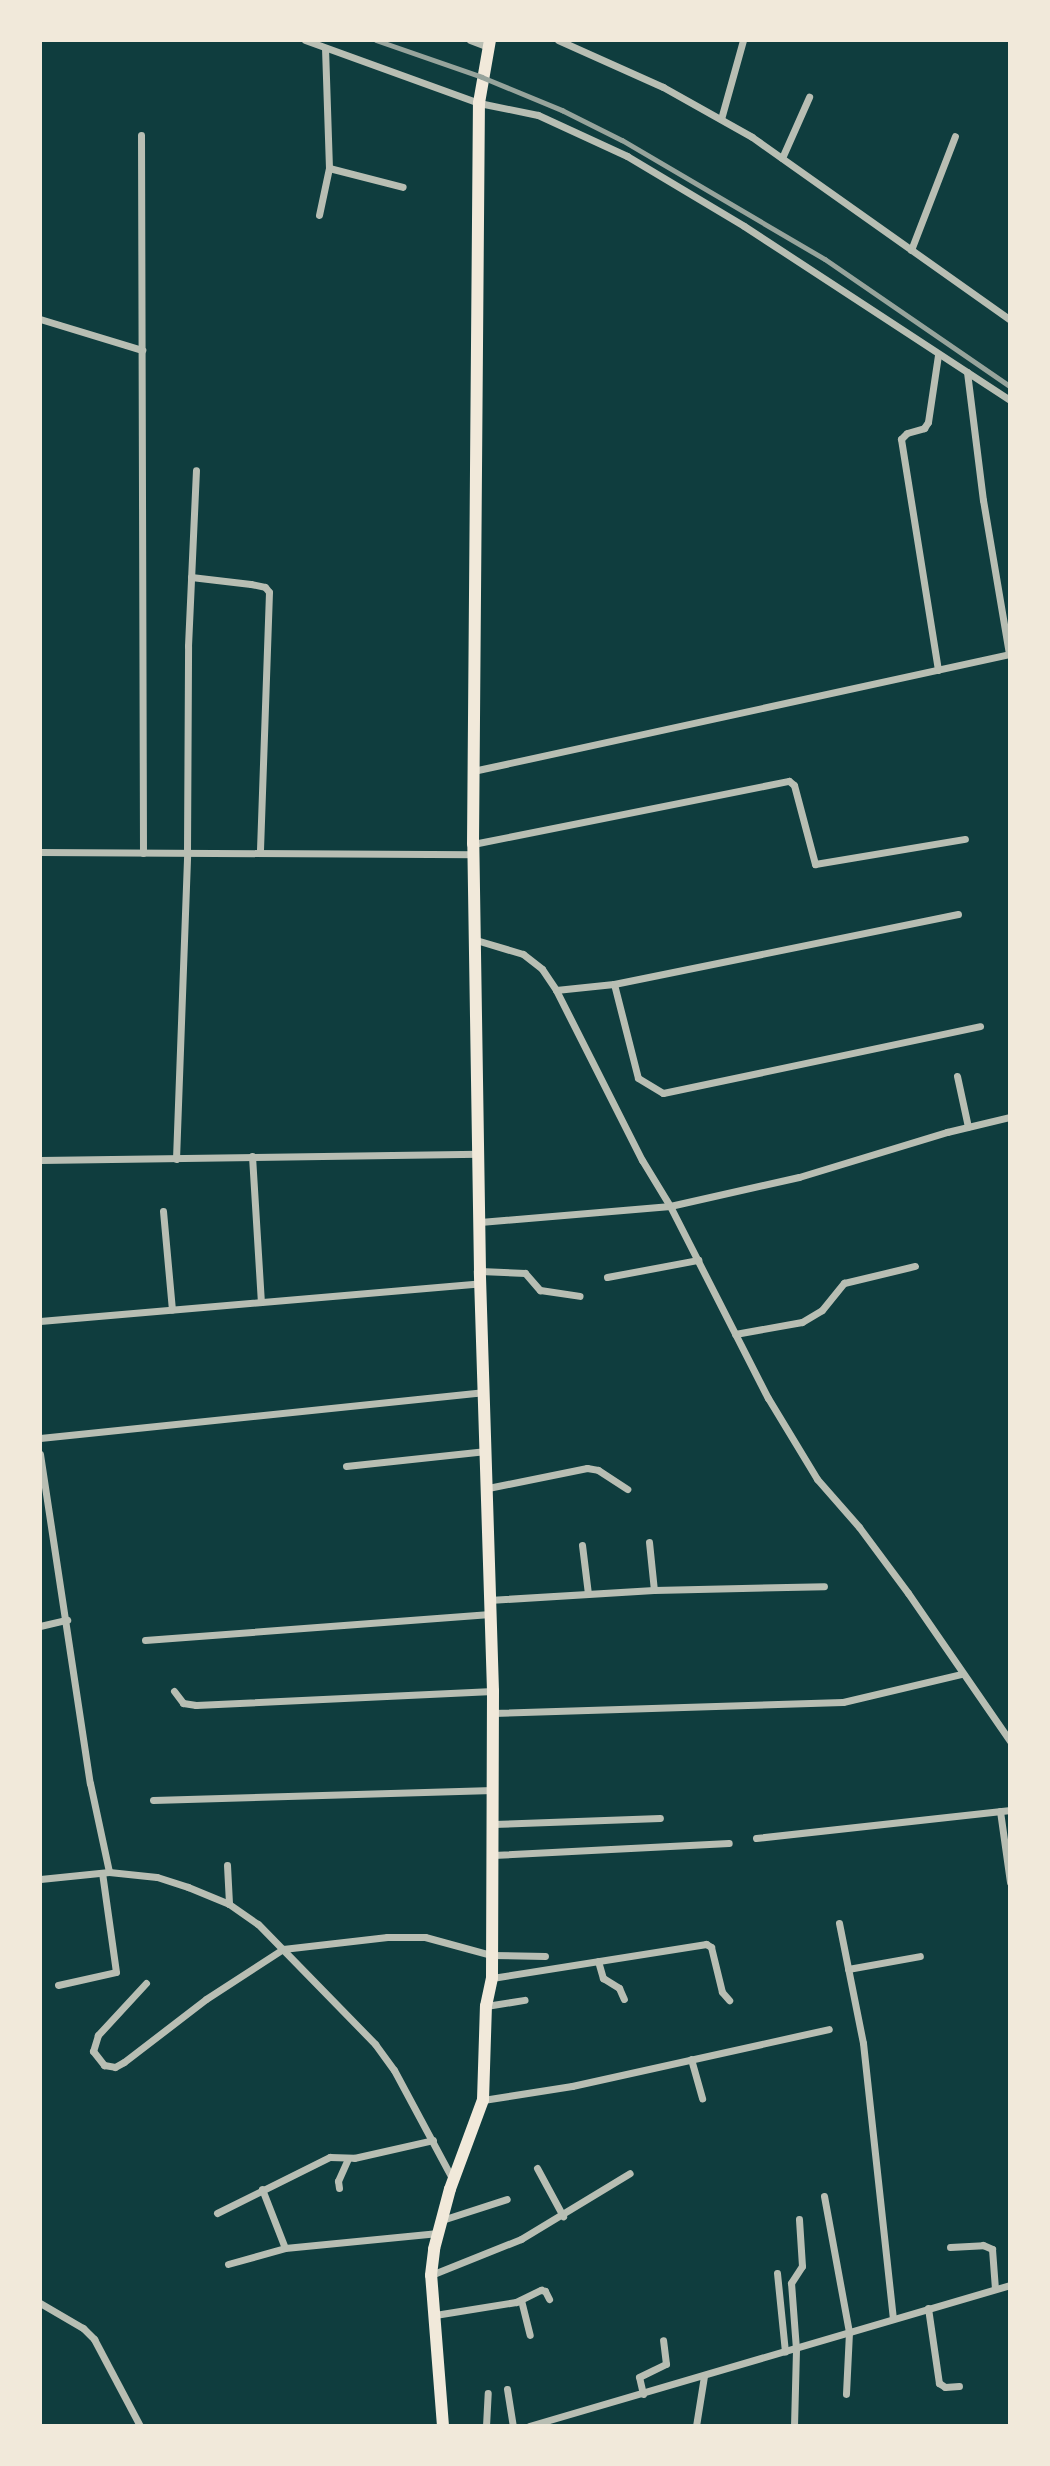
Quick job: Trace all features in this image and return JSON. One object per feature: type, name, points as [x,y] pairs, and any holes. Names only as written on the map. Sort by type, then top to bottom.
[{"type":"main road","points":[[443,2426],[431,2274],[440,2227],[454,2180],[483,2100],[486,2006],[492,1978],[493,1691],[483,1392],[473,771],[479,103],[489,43]]},
{"type":"street","points":[[305,40],[479,103],[538,115],[627,156],[744,226],[1010,400]]},
{"type":"street","points":[[470,40],[489,43]]},
{"type":"street","points":[[558,40],[663,88],[721,119],[782,158],[1010,320]]},
{"type":"street","points":[[721,119],[743,40]]},
{"type":"street","points":[[319,215],[329,168],[325,48]]},
{"type":"street","points":[[782,158],[809,97]]},
{"type":"street","points":[[142,135],[143,853]]},
{"type":"street","points":[[911,250],[955,136]]},
{"type":"street","points":[[329,168],[403,187]]},
{"type":"street","points":[[40,319],[142,350]]},
{"type":"street","points":[[938,355],[928,422],[924,428],[907,433],[901,439],[938,670]]},
{"type":"street","points":[[473,771],[1009,654],[983,500],[967,372]]},
{"type":"street","points":[[176,1159],[196,470]]},
{"type":"street","points":[[191,577],[251,584],[265,587],[269,592],[260,852]]},
{"type":"street","points":[[40,852],[474,849],[786,781],[794,785],[811,859],[817,865],[965,839]]},
{"type":"street","points":[[556,990],[614,984],[958,914]]},
{"type":"street","points":[[476,940],[523,954],[542,969],[556,990],[642,1160],[670,1206],[735,1334],[817,1479],[867,1538],[1010,1741]]},
{"type":"street","points":[[614,984],[639,1078],[663,1093],[979,1026]]},
{"type":"street","points":[[957,1076],[968,1127]]},
{"type":"street","points":[[480,1222],[670,1206],[799,1177],[1010,1117]]},
{"type":"street","points":[[40,1160],[480,1154]]},
{"type":"street","points":[[252,1156],[261,1302]]},
{"type":"street","points":[[163,1212],[172,1310]]},
{"type":"street","points":[[607,1277],[698,1260]]},
{"type":"street","points":[[735,1334],[802,1322],[822,1310],[844,1283],[915,1266]]},
{"type":"street","points":[[40,1321],[261,1302],[525,1273],[540,1290],[580,1296]]},
{"type":"street","points":[[40,1438],[483,1392]]},
{"type":"street","points":[[346,1466],[486,1451]]},
{"type":"street","points":[[40,1454],[44,1502],[67,1620],[90,1783],[106,1872],[116,1972],[58,1985]]},
{"type":"street","points":[[488,1488],[587,1468],[598,1470],[627,1489]]},
{"type":"street","points":[[649,1542],[654,1590]]},
{"type":"street","points":[[582,1545],[588,1594]]},
{"type":"street","points":[[489,1600],[654,1590],[824,1586]]},
{"type":"street","points":[[145,1640],[490,1614]]},
{"type":"street","points":[[40,1626],[67,1620]]},
{"type":"street","points":[[493,1713],[843,1702],[961,1674]]},
{"type":"street","points":[[174,1692],[183,1703],[196,1705],[493,1691]]},
{"type":"street","points":[[153,1800],[493,1790]]},
{"type":"street","points":[[755,1838],[1010,1810]]},
{"type":"street","points":[[1000,1811],[1010,1882]]},
{"type":"street","points":[[493,1824],[660,1818]]},
{"type":"street","points":[[493,1856],[729,1843]]},
{"type":"street","points":[[226,1865],[229,1904]]},
{"type":"street","points":[[40,1879],[106,1872],[157,1877],[229,1904],[258,1924],[375,2044],[394,2070],[454,2180]]},
{"type":"street","points":[[839,1923],[866,2068],[893,2318]]},
{"type":"street","points":[[146,1983],[98,2035],[93,2051],[104,2065],[115,2067],[124,2062],[206,1999],[283,1949],[387,1937],[425,1937],[491,1955],[545,1956]]},
{"type":"street","points":[[492,1978],[706,1944],[711,1947],[722,1992],[729,2000]]},
{"type":"street","points":[[848,1969],[920,1956]]},
{"type":"street","points":[[598,1961],[603,1978],[619,1988],[624,1999]]},
{"type":"street","points":[[486,2006],[525,2000]]},
{"type":"street","points":[[483,2100],[572,2086],[829,2029]]},
{"type":"street","points":[[691,2059],[702,2098]]},
{"type":"street","points":[[217,2213],[320,2161],[335,2157],[348,2159],[433,2140]]},
{"type":"street","points":[[339,2189],[338,2181],[348,2159]]},
{"type":"street","points":[[537,2168],[563,2216]]},
{"type":"street","points":[[431,2274],[521,2239],[630,2174]]},
{"type":"street","points":[[262,2189],[285,2248]]},
{"type":"street","points":[[824,2196],[849,2332],[846,2395]]},
{"type":"street","points":[[228,2263],[285,2248],[440,2227],[508,2199]]},
{"type":"street","points":[[794,2426],[796,2349],[791,2283],[802,2266],[799,2219]]},
{"type":"street","points":[[950,2247],[983,2245],[992,2249],[995,2290]]},
{"type":"street","points":[[777,2273],[785,2352]]},
{"type":"street","points":[[529,2426],[1010,2286]]},
{"type":"street","points":[[435,2315],[521,2300],[541,2290],[545,2291],[549,2299]]},
{"type":"street","points":[[521,2300],[530,2335]]},
{"type":"street","points":[[40,2303],[83,2328],[94,2339],[141,2426]]},
{"type":"street","points":[[928,2308],[939,2383],[945,2387],[959,2386]]},
{"type":"street","points":[[643,2394],[639,2376],[666,2364],[663,2340]]},
{"type":"street","points":[[696,2426],[704,2376]]},
{"type":"street","points":[[507,2389],[513,2426]]},
{"type":"street","points":[[486,2426],[488,2393]]},
{"type":"railway","points":[[376,40],[482,77],[562,110],[622,140],[825,259],[1010,386]]}]
